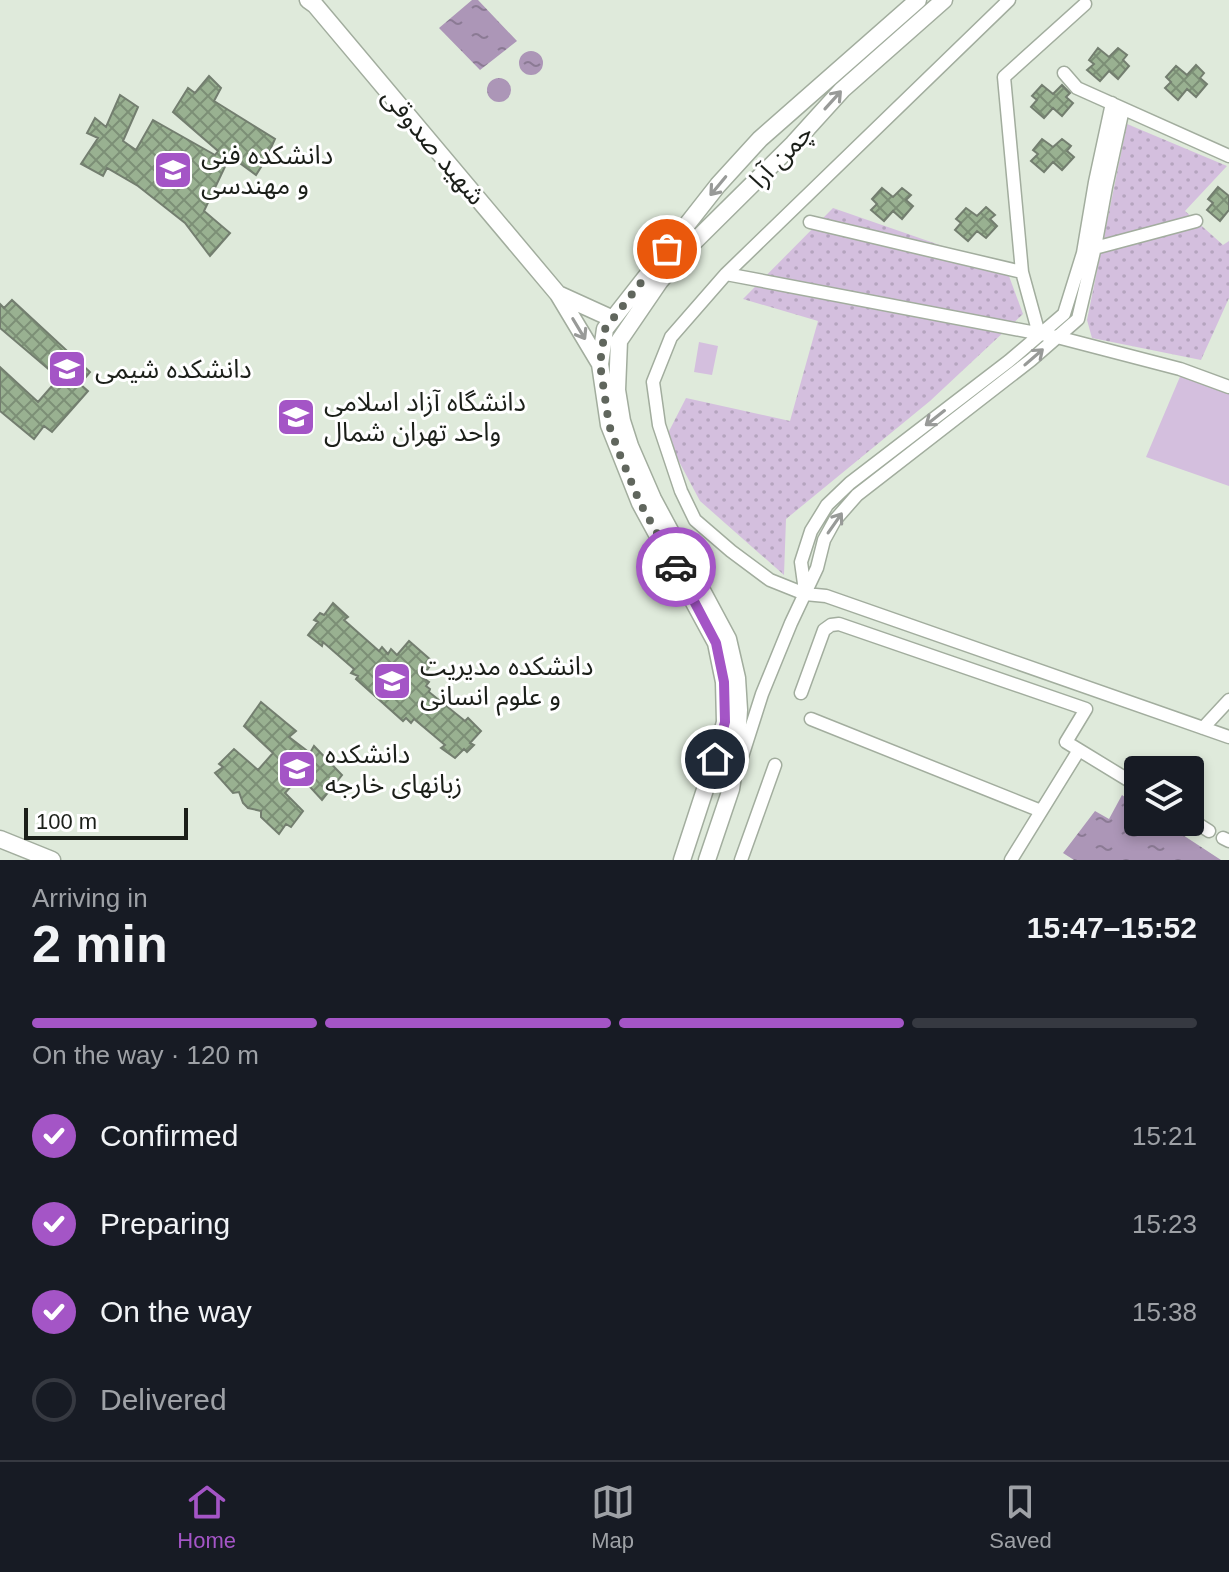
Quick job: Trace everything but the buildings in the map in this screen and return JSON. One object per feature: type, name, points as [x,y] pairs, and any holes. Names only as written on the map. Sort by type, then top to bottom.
[{"type":"main road","name":"شهید صدوقی","points":[[308,0],[558,294],[600,364]]},
{"type":"main road","name":"چمن آرا","points":[[613,319],[718,185],[746,155],[784,117],[918,0]]},
{"type":"main road","name":"چمن آرا","points":[[739,710],[737,678],[728,639],[653,499],[622,421],[617,390],[619,341],[660,281],[694,242],[802,135],[842,90],[944,0]]},
{"type":"main road","points":[[784,117],[782,134],[787,138],[802,135]]},
{"type":"main road","points":[[746,155],[762,157],[763,175]]},
{"type":"main road","points":[[558,294],[613,319],[605,329],[600,364],[609,425],[640,503],[716,643],[724,682],[725,722],[682,860]]},
{"type":"main road","points":[[707,860],[731,789],[739,710]]},
{"type":"main road","points":[[0,839],[52,860]]},
{"type":"street","points":[[1009,0],[726,274],[671,337],[653,382],[659,425],[681,491],[695,520],[770,580],[805,594],[826,596],[1229,737]]},
{"type":"street","points":[[1039,334],[1022,272],[1004,77],[1085,4]]},
{"type":"street","points":[[1064,73],[1077,88],[1229,156]]},
{"type":"street","points":[[731,789],[762,694],[817,568],[824,540],[835,520],[857,495],[1031,360],[1078,319],[1100,185],[1118,106]]},
{"type":"street","points":[[1089,250],[1196,221]]},
{"type":"street","points":[[810,222],[1022,272]]},
{"type":"street","points":[[805,594],[801,562],[811,531],[827,505],[850,483],[1009,361],[1064,314],[1089,250]]},
{"type":"street","points":[[726,274],[1057,337],[1180,369],[1229,387]]},
{"type":"street","points":[[801,693],[824,630],[839,624],[1086,709],[1066,742],[1124,777]]},
{"type":"street","points":[[1203,728],[1229,700]]},
{"type":"street","points":[[739,710],[744,718],[756,717]]},
{"type":"street","points":[[811,719],[1041,811]]},
{"type":"street","points":[[1011,860],[1079,750]]},
{"type":"street","points":[[741,860],[775,765]]},
{"type":"street","points":[[1204,828],[1209,831]]},
{"type":"shaded area","points":[[1127,124],[1227,166],[1185,211],[1223,245],[1229,241],[1229,298],[1201,360],[1092,338],[1087,320]]},
{"type":"shaded area","points":[[833,208],[1006,268],[1023,314],[930,401],[786,519],[784,575],[700,501],[666,437],[686,398],[790,421],[818,321],[743,299]]},
{"type":"shaded area","points":[[699,342],[718,346],[712,375],[694,372]]},
{"type":"shaded area","points":[[1182,372],[1229,392],[1229,486],[1146,457]]},
{"type":"water","points":[[472,0],[478,0],[517,41],[480,70],[439,28]]},
{"type":"water","points":[[531,51],[540,54],[543,63],[540,72],[531,75],[522,72],[519,63],[522,54]]},
{"type":"water","points":[[499,78],[508,81],[511,90],[508,99],[499,102],[490,99],[487,90],[490,81]]},
{"type":"water","points":[[1122,795],[1124,836],[1184,836],[1221,860],[1074,860],[1063,853],[1095,811],[1109,819]]},
{"type":"way so far","points":[[667,249],[605,329],[600,364],[609,425],[618,450],[640,503],[676,567]]},
{"type":"place","name":"دانشکده فنی و مهندسی","points":[[173,170]]},
{"type":"place","name":"دانشکده شیمی","points":[[67,369]]},
{"type":"place","name":"دانشگاه آزاد اسلامی واحد تهران شمال","points":[[296,417]]},
{"type":"place","name":"دانشکده مدیریت و علوم انسانی","points":[[392,681]]},
{"type":"place","name":"دانشکده زبانهای خارجه","points":[[297,769]]},
{"type":"route","points":[[676,567],[716,643],[724,682],[725,722],[715,759]]}]
